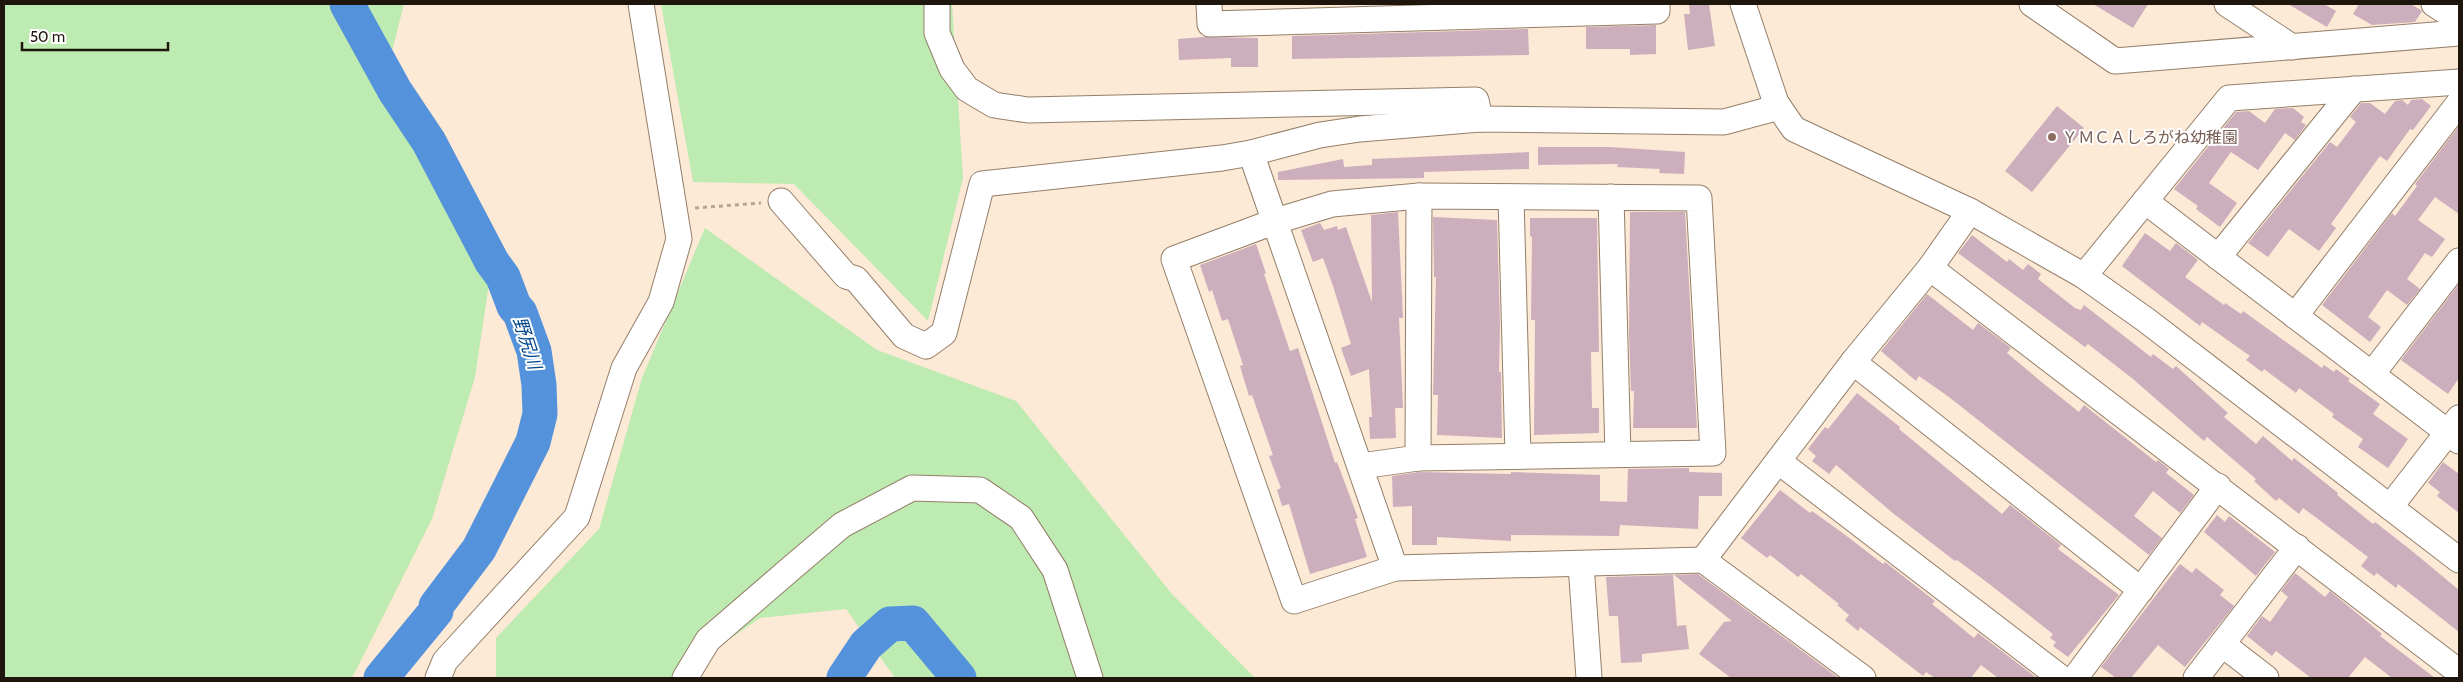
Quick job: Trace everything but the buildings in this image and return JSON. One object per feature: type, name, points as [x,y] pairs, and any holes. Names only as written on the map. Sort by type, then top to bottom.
[{"type":"street","points":[[438,678],[445,661],[577,517],[624,368],[661,302],[679,239],[641,4]]},
{"type":"street","points":[[936,4],[937,32],[952,69],[967,89],[994,104],[1028,110],[1476,100],[1480,119]]},
{"type":"street","points":[[1209,4],[1210,24],[1657,11],[1656,4]]},
{"type":"street","points":[[1743,4],[1779,107],[1794,129],[1970,211],[2084,276],[2146,320],[2459,560]]},
{"type":"street","points":[[2032,4],[2115,61],[2459,34]]},
{"type":"street","points":[[2227,4],[2292,47]]},
{"type":"street","points":[[2434,4],[2459,20]]},
{"type":"street","points":[[2084,276],[2229,98],[2459,82]]},
{"type":"street","points":[[2218,257],[2354,89]]},
{"type":"street","points":[[2295,316],[2459,103]]},
{"type":"street","points":[[781,201],[846,276],[856,279],[904,336],[926,346],[944,334],[982,184],[1251,153],[1320,135],[1360,129],[1480,119],[1724,122],[1779,107]]},
{"type":"street","points":[[1251,153],[1395,568]]},
{"type":"street","points":[[1418,458],[1419,196]]},
{"type":"street","points":[[1361,466],[1418,458],[1713,453],[1699,198],[1419,196],[1332,204],[1276,221],[1174,259],[1294,601],[1395,568],[1703,560],[1863,678]]},
{"type":"street","points":[[1511,197],[1518,456]]},
{"type":"street","points":[[1611,197],[1618,454]]},
{"type":"street","points":[[2145,201],[2372,374],[2456,431],[2390,507]]},
{"type":"street","points":[[1703,560],[1853,362],[1930,268],[1970,211]]},
{"type":"street","points":[[2372,374],[2459,261]]},
{"type":"street","points":[[1930,268],[2218,486],[2459,672]]},
{"type":"street","points":[[1853,362],[2141,590]]},
{"type":"street","points":[[1778,460],[2060,678]]},
{"type":"street","points":[[2076,678],[2218,486]]},
{"type":"street","points":[[685,678],[708,640],[788,570],[842,525],[912,488],[980,490],[1021,518],[1056,570],[1090,678]]},
{"type":"street","points":[[2196,678],[2296,547]]},
{"type":"street","points":[[1581,564],[1589,678]]},
{"type":"street","points":[[2222,644],[2266,678]]},
{"type":"path","points":[[674,210],[781,201]]},
{"type":"green space","points":[[4,4],[404,4],[392,51],[407,126],[493,257],[475,377],[432,519],[352,678],[4,678]]},
{"type":"green space","points":[[661,4],[952,4],[963,178],[928,321],[794,184],[693,182]]},
{"type":"green space","points":[[705,228],[877,350],[1016,401],[1172,594],[1255,678],[895,678],[846,609],[760,618],[673,678],[496,678],[496,638],[599,529],[642,378]]},
{"type":"waterway","name":"野尻川","points":[[347,4],[395,91],[429,142],[492,262],[503,277],[514,306],[520,313],[534,351],[539,385],[540,414],[533,442],[479,549],[436,606],[436,611],[381,678]]},
{"type":"waterway","name":"野尻川","points":[[844,678],[866,645],[890,624],[913,623],[959,678]]},
{"type":"place","name":"ＹＭＣＡしろがね幼稚園","points":[[2052,137]]}]
